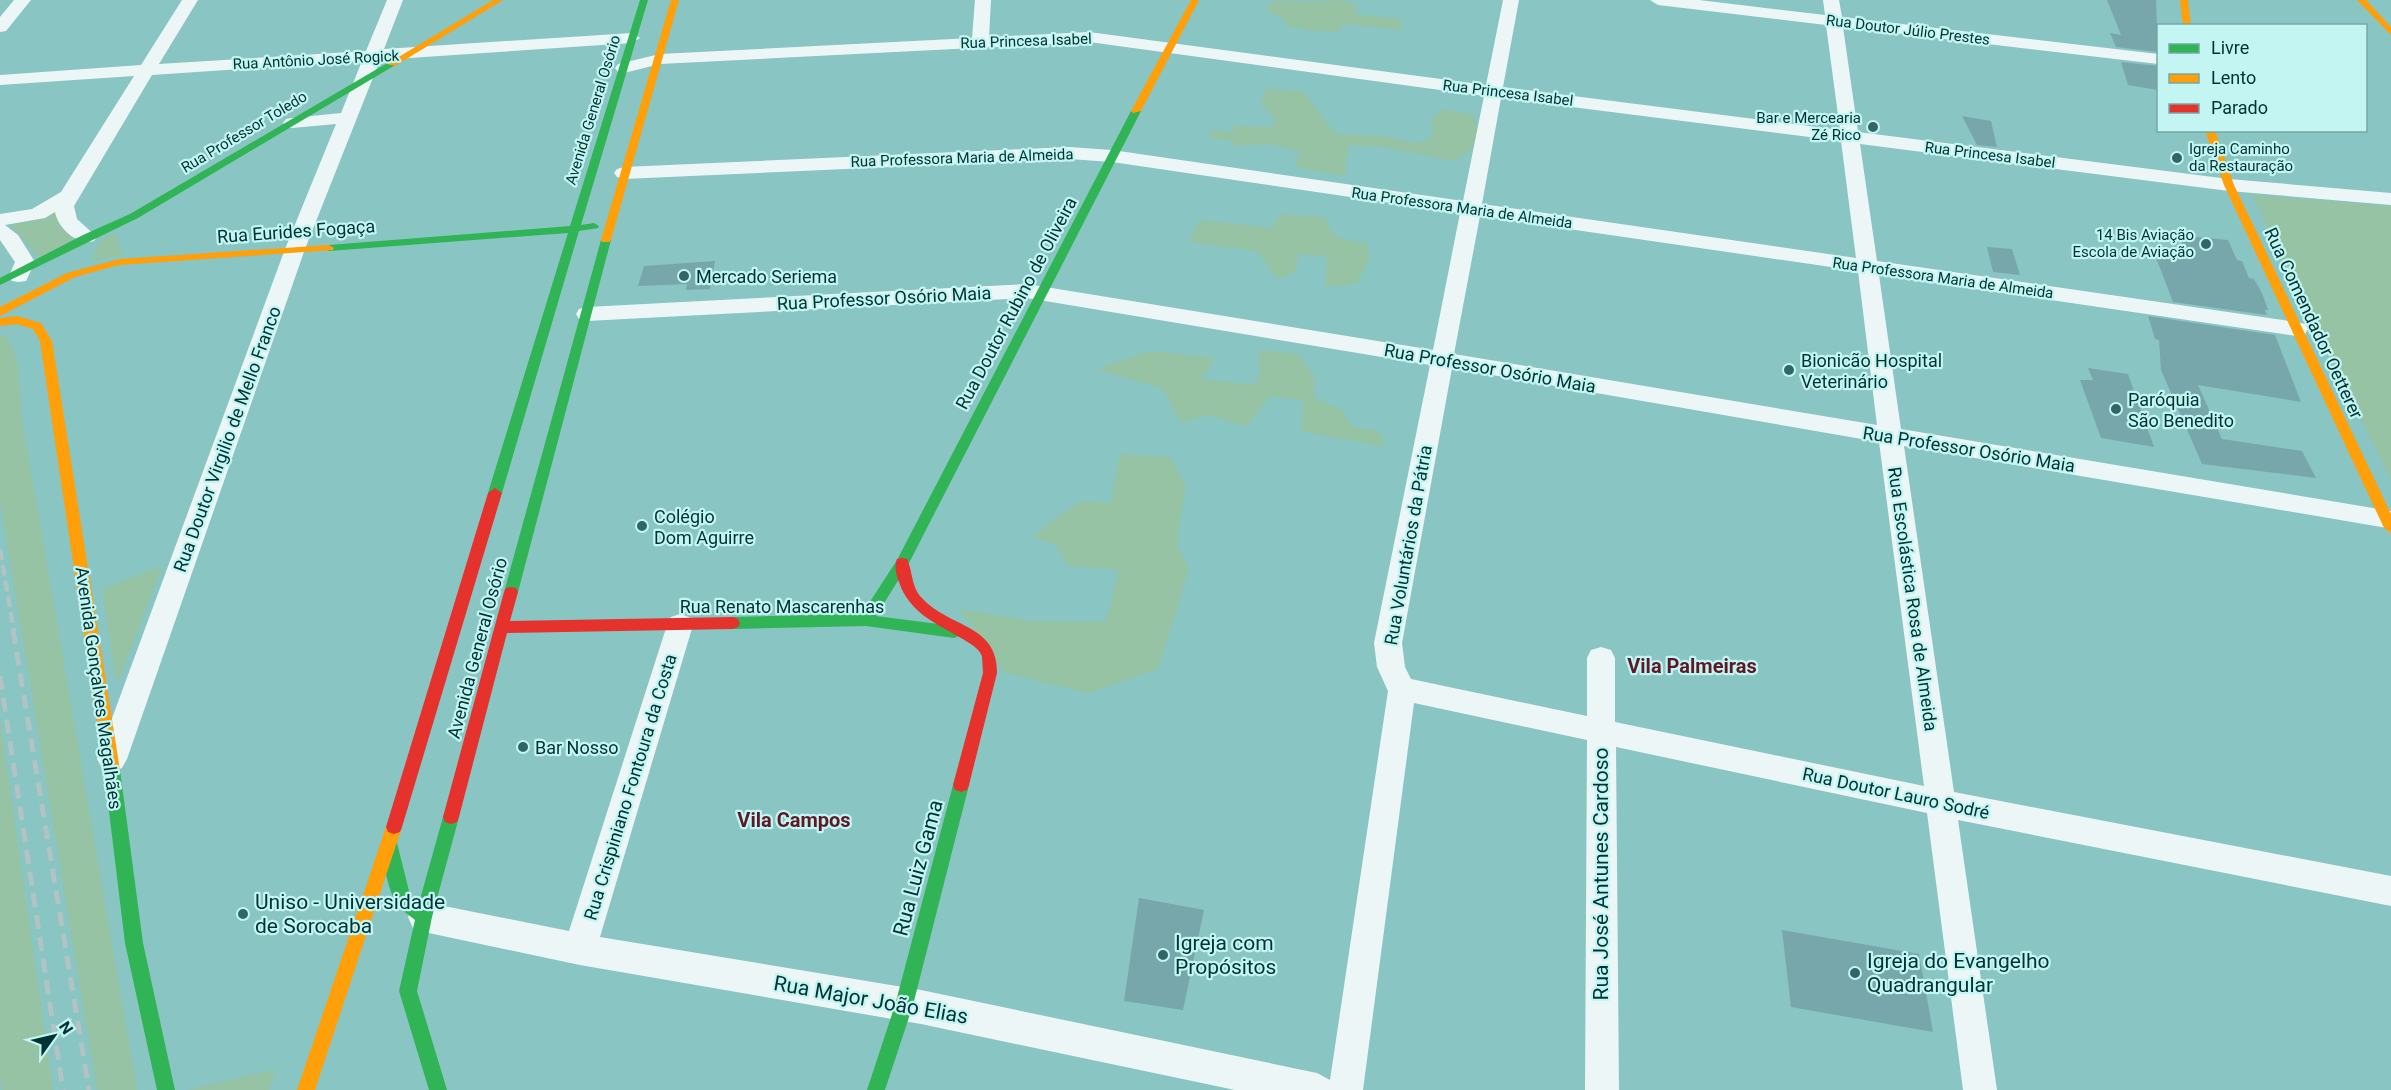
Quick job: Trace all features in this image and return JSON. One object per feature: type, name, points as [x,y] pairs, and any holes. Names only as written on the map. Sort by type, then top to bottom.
[{"type":"street","points":[[0,27],[23,0]]},
{"type":"street","points":[[0,303],[75,258],[88,242],[87,237],[67,221],[64,206],[68,196],[190,0]]},
{"type":"street","name":"Rua Doutor Virgilio de Mello Franco","points":[[111,761],[295,249],[394,0]]},
{"type":"street","name":"Rua Professor Toledo","points":[[15,274],[134,216],[499,0]]},
{"type":"street","name":"Avenida General Osório","points":[[306,1090],[390,842],[644,0]]},
{"type":"street","name":"Avenida General Osório","points":[[438,1090],[408,991],[424,917],[624,173],[660,59],[675,0]]},
{"type":"street","points":[[980,43],[983,0]]},
{"type":"street","name":"Rua Doutor Rubino de Oliveira","points":[[866,621],[902,563],[1195,0]]},
{"type":"street","name":"Rua Voluntários da Pátria","points":[[1402,689],[1395,680],[1389,659],[1388,643],[1511,0]]},
{"type":"street","name":"Rua Doutor Júlio Prestes","points":[[1658,0],[1833,11],[2157,59]]},
{"type":"street","points":[[2184,0],[2187,24]]},
{"type":"street","points":[[2361,0],[2390,28]]},
{"type":"street","name":"Rua Escolástica Rosa de Almeida","points":[[1833,11],[1980,1090]]},
{"type":"street","name":"Rua Princesa Isabel","points":[[624,68],[660,59],[1089,38],[1492,92],[2229,185],[2391,198]]},
{"type":"street","name":"Rua Antônio José Rogick","points":[[0,80],[632,39]]},
{"type":"street","points":[[292,123],[346,118]]},
{"type":"street","name":"Rua Comendador Oetterer","points":[[2211,132],[2229,185],[2389,524]]},
{"type":"street","name":"Rua Professora Maria de Almeida","points":[[624,173],[1069,153],[1112,156],[2297,329]]},
{"type":"street","points":[[0,220],[38,214],[68,196]]},
{"type":"street","points":[[575,230],[602,223],[613,215]]},
{"type":"street","points":[[121,236],[124,224],[134,216]]},
{"type":"street","name":"Rua Eurides Fogaça","points":[[0,312],[71,274],[97,266],[164,258],[575,230]]},
{"type":"street","points":[[0,231],[11,239],[15,274]]},
{"type":"street","points":[[132,248],[148,255],[164,258]]},
{"type":"street","name":"Rua Professor Osório Maia","points":[[587,314],[1027,291],[1044,292],[1890,436],[2389,524]]},
{"type":"street","name":"Avenida Gonçalves Magalhães","points":[[0,322],[17,320],[37,326],[46,341],[111,761],[134,943],[166,1090]]},
{"type":"street","name":"Rua Renato Mascarenhas","points":[[902,563],[901,579],[907,591],[919,604],[962,633]]},
{"type":"street","name":"Rua Renato Mascarenhas","points":[[502,627],[866,621],[962,633]]},
{"type":"street","name":"Rua Crispiniano Fontoura da Costa","points":[[580,949],[680,624]]},
{"type":"street","name":"Rua Luiz Gama","points":[[876,1090],[904,1005],[990,673],[990,655],[979,641],[962,633]]},
{"type":"street","name":"Rua José Antunes Cardoso","points":[[1601,658],[1602,1090]]},
{"type":"street","points":[[1346,1090],[1402,689]]},
{"type":"street","name":"Rua Doutor Lauro Sodré","points":[[1402,689],[1941,803],[2391,891]]},
{"type":"street","points":[[390,842],[394,870],[403,900],[424,917]]},
{"type":"street","name":"Rua Major João Elias","points":[[424,917],[580,949],[904,1005],[1317,1090]]},
{"type":"green space","points":[[1278,0],[1306,2],[1341,0],[1357,5],[1356,14],[1400,19],[1403,30],[1343,24],[1336,32],[1314,31],[1285,25],[1283,19],[1269,12],[1266,7]]},
{"type":"green space","points":[[1264,89],[1303,92],[1336,134],[1380,136],[1416,143],[1429,140],[1433,131],[1432,119],[1443,109],[1473,115],[1483,141],[1454,161],[1379,146],[1348,146],[1345,176],[1295,167],[1300,151],[1268,144],[1234,146],[1231,141],[1210,137],[1211,130],[1233,132],[1235,126],[1274,127],[1274,117],[1261,104]]},
{"type":"green space","points":[[2252,195],[2391,206],[2391,480]]},
{"type":"green space","points":[[57,210],[59,224],[74,239],[40,258],[9,224],[28,222]]},
{"type":"green space","points":[[1281,214],[1326,217],[1331,231],[1336,235],[1347,240],[1369,244],[1368,261],[1357,284],[1325,287],[1327,256],[1300,254],[1294,273],[1277,279],[1257,251],[1189,242],[1199,220],[1272,228]]},
{"type":"green space","points":[[112,234],[117,235],[118,243],[125,254],[92,261],[101,241]]},
{"type":"green space","points":[[0,335],[6,335],[17,360],[22,419],[137,1090],[97,1090],[0,501]]},
{"type":"green space","points":[[1260,350],[1299,354],[1315,378],[1314,397],[1342,410],[1352,427],[1380,431],[1384,447],[1301,431],[1303,400],[1271,396],[1246,426],[1207,415],[1181,423],[1163,389],[1096,369],[1150,351],[1215,358],[1201,379],[1254,385],[1259,377]]},
{"type":"green space","points":[[1120,454],[1171,457],[1186,488],[1177,547],[1189,568],[1158,669],[1088,693],[1004,672],[959,609],[1031,621],[1106,622],[1119,570],[1068,566],[1056,545],[1032,536],[1081,501],[1111,503]]},
{"type":"green space","points":[[162,566],[120,678],[116,679],[102,589]]},
{"type":"green space","points":[[0,719],[53,1090],[2,1090],[0,1077]]},
{"type":"green space","points":[[276,1069],[269,1090],[188,1090]]},
{"type":"building","points":[[2107,0],[2156,0],[2157,52],[2116,47],[2110,33],[2121,35]]},
{"type":"building","points":[[2121,62],[2157,66],[2157,90],[2128,85]]},
{"type":"building","points":[[1962,116],[1991,121],[1997,147],[1977,145]]},
{"type":"building","points":[[2186,236],[2228,240],[2237,260],[2242,261],[2249,278],[2254,279],[2262,293],[2268,310],[2265,310],[2267,315],[2173,302],[2152,247],[2180,252],[2177,248],[2185,248],[2179,238],[2188,239]]},
{"type":"building","points":[[1987,247],[2012,249],[2020,275],[1993,272]]},
{"type":"building","name":"Mercado Seriema","points":[[715,261],[710,289],[686,290],[687,284],[638,286],[644,266]]},
{"type":"building","points":[[2148,316],[2275,335],[2301,402],[2198,385],[2222,439],[2302,451],[2316,478],[2202,464],[2161,370],[2159,340],[2155,339]]},
{"type":"building","name":"Paróquia São Benedito","points":[[2088,368],[2128,374],[2154,447],[2101,438],[2080,380],[2093,380]]},
{"type":"building","name":"Igreja com Propósitos","points":[[1139,898],[1204,910],[1183,1010],[1124,1001]]},
{"type":"building","name":"Igreja do Evangelho Quadrangular","points":[[1782,930],[1919,954],[1933,1032],[1791,1007]]},
{"type":"railway","points":[[0,549],[14,632]]},
{"type":"railway","points":[[13,630],[89,1090]]},
{"type":"railway","points":[[0,676],[63,1090]]},
{"type":"traffic: fast","points":[[495,493],[644,0]]},
{"type":"traffic: fast","points":[[0,282],[87,237],[134,216],[392,64]]},
{"type":"traffic: fast","points":[[866,620],[902,563],[1136,111]]},
{"type":"traffic: fast","points":[[329,248],[555,232],[594,226]]},
{"type":"traffic: fast","points":[[511,592],[606,240]]},
{"type":"traffic: fast","points":[[733,623],[866,620],[954,632]]},
{"type":"traffic: fast","points":[[112,770],[134,943],[166,1090]]},
{"type":"traffic: fast","points":[[876,1090],[904,1005],[961,785]]},
{"type":"traffic: fast","points":[[438,1090],[408,991],[424,917],[451,817]]},
{"type":"traffic: fast","points":[[390,844],[394,870],[403,900],[424,917]]},
{"type":"traffic: slow","points":[[392,64],[499,0]]},
{"type":"traffic: slow","points":[[606,240],[675,0]]},
{"type":"traffic: slow","points":[[1136,111],[1195,0]]},
{"type":"traffic: slow","points":[[2184,0],[2187,24]]},
{"type":"traffic: slow","points":[[2361,0],[2391,32]]},
{"type":"traffic: slow","points":[[2211,132],[2229,185],[2391,528]]},
{"type":"traffic: slow","points":[[0,312],[71,275],[119,262],[329,248]]},
{"type":"traffic: slow","points":[[0,322],[17,320],[37,326],[46,341],[112,770]]},
{"type":"traffic: slow","points":[[306,1090],[394,827]]},
{"type":"traffic: jam","points":[[394,827],[495,493]]},
{"type":"traffic: jam","points":[[902,563],[904,579],[916,602],[925,610],[980,643],[987,649],[990,656],[990,673],[961,785]]},
{"type":"traffic: jam","points":[[451,817],[511,592]]},
{"type":"traffic: jam","points":[[502,627],[733,623]]},
{"type":"place","name":"Bar e Mercearia Zé Rico","points":[[1873,127]]},
{"type":"place","name":"Igreja Caminho da Restauração","points":[[2177,158]]},
{"type":"place","name":"14 Bis Aviação Escola de Aviação","points":[[2206,244]]},
{"type":"place","name":"Mercado Seriema","points":[[684,276]]},
{"type":"place","name":"Bionicão Hospital Veterinário","points":[[1789,370]]},
{"type":"place","name":"Paróquia São Benedito","points":[[2116,409]]},
{"type":"place","name":"Colégio Dom Aguirre","points":[[642,526]]},
{"type":"place","name":"Bar Nosso","points":[[523,747]]},
{"type":"place","name":"Uniso - Universidade de Sorocaba","points":[[243,914]]},
{"type":"place","name":"Igreja com Propósitos","points":[[1163,955]]},
{"type":"place","name":"Igreja do Evangelho Quadrangular","points":[[1855,973]]},
{"type":"district","name":"Vila Palmeiras","points":[[1692,666]]},
{"type":"district","name":"Vila Campos","points":[[794,820]]}]
